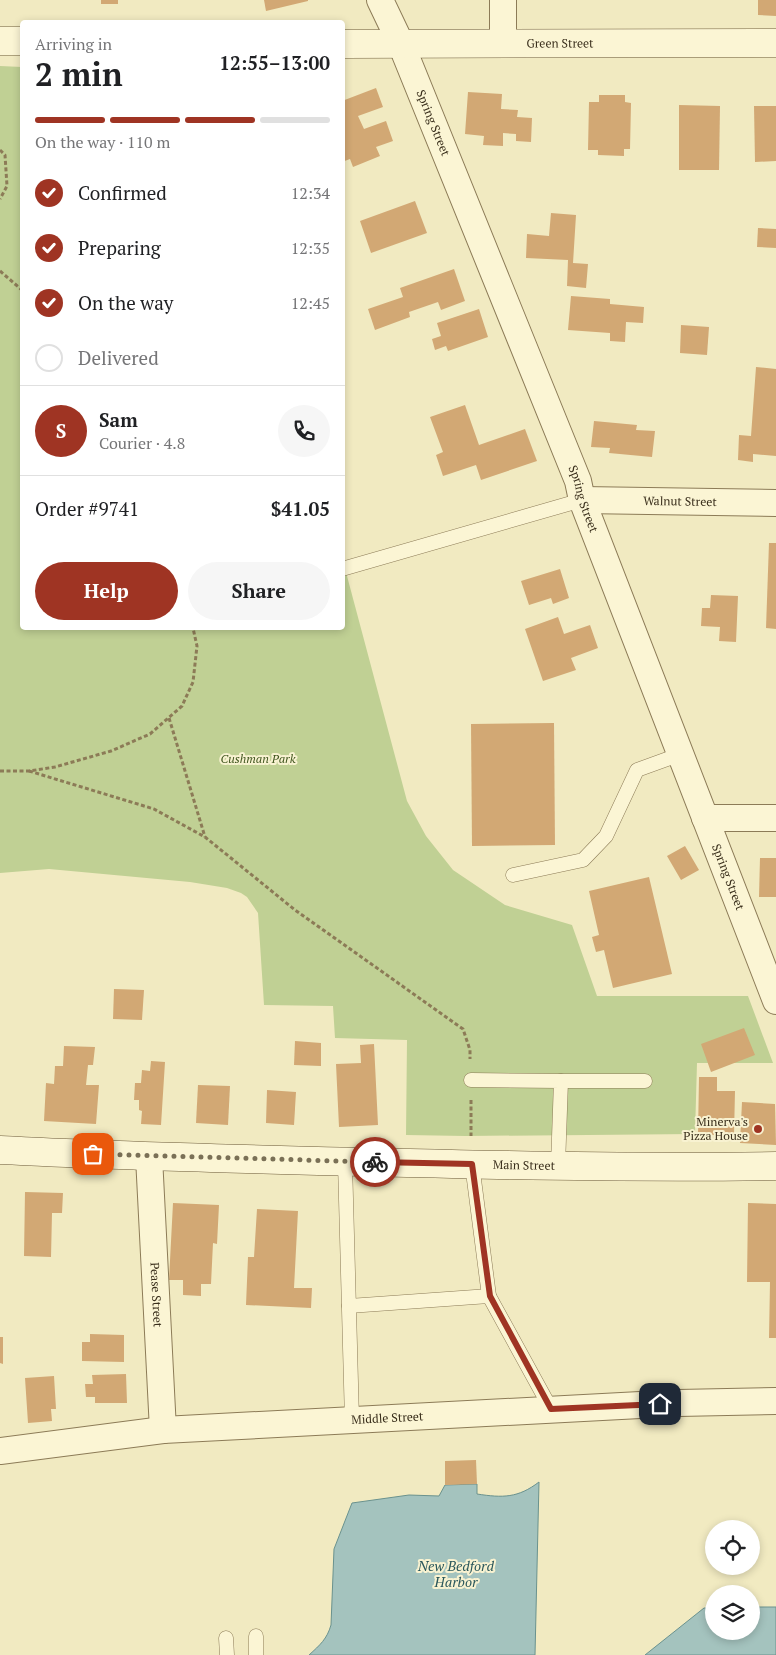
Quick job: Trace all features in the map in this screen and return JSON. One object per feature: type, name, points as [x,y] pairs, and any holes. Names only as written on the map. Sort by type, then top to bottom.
[{"type":"main road","points":[[0,40],[20,41]]},
{"type":"main road","name":"Green Street","points":[[345,44],[776,43]]},
{"type":"main road","name":"Main Street","points":[[0,1150],[148,1157],[345,1162],[650,1168],[776,1166]]},
{"type":"street","name":"Spring Street","points":[[380,0],[401,44],[578,481],[582,500],[776,1001]]},
{"type":"street","points":[[503,0],[503,44]]},
{"type":"street","name":"Walnut Street","points":[[582,500],[776,503]]},
{"type":"street","points":[[706,818],[776,818]]},
{"type":"street","name":"Pease Street","points":[[148,1157],[163,1430]]},
{"type":"street","name":"Middle Street","points":[[0,1451],[163,1430],[551,1409],[776,1401]]},
{"type":"lane","points":[[345,568],[582,500]]},
{"type":"lane","points":[[513,874],[584,860],[606,836],[637,770],[681,754]]},
{"type":"lane","points":[[471,1080],[645,1081]]},
{"type":"lane","points":[[558,1166],[561,1081]]},
{"type":"lane","points":[[345,1162],[352,1420]]},
{"type":"lane","points":[[472,1164],[490,1296],[551,1409]]},
{"type":"lane","points":[[349,1306],[490,1296]]},
{"type":"lane","points":[[256,1636],[256,1655]]},
{"type":"lane","points":[[226,1638],[227,1655]]},
{"type":"path","points":[[0,150],[5,155],[7,186],[0,199]]},
{"type":"path","points":[[0,271],[20,288]]},
{"type":"path","points":[[0,771],[28,771],[55,767],[112,750],[150,734],[182,706],[193,682],[197,646],[193,630]]},
{"type":"path","points":[[169,718],[205,837]]},
{"type":"path","points":[[28,771],[154,809],[205,837],[295,910],[463,1029],[470,1050],[472,1164]]},
{"type":"green space","name":"Cushman Park","points":[[0,66],[20,67],[20,630],[345,630],[345,568],[407,801],[426,836],[453,870],[505,905],[572,925],[597,996],[748,996],[773,1063],[697,1063],[695,1134],[406,1135],[407,1040],[335,1038],[333,1006],[264,1005],[258,913],[247,897],[241,893],[227,888],[190,882],[49,869],[0,873]]},
{"type":"water","name":"New Bedford Harbor","points":[[539,1482],[535,1655],[309,1655],[323,1642],[331,1625],[334,1549],[352,1503],[409,1495],[439,1496],[445,1485],[477,1484],[477,1494],[510,1496],[524,1491]]},
{"type":"water","points":[[760,1607],[776,1607],[776,1655],[645,1655],[704,1608],[705,1640],[760,1640]]},
{"type":"building","points":[[101,0],[118,0],[118,4],[101,4]]},
{"type":"building","points":[[264,0],[308,0],[308,1],[266,11]]},
{"type":"building","points":[[758,0],[776,0],[776,16],[758,15]]},
{"type":"building","points":[[376,88],[383,107],[358,116],[364,129],[386,121],[393,141],[376,147],[380,156],[353,167],[350,159],[345,161],[345,100]]},
{"type":"building","points":[[468,92],[502,94],[501,109],[518,110],[517,117],[532,118],[531,142],[516,141],[516,134],[503,133],[503,146],[483,145],[484,136],[465,134]]},
{"type":"building","points":[[599,95],[625,95],[625,102],[631,103],[630,149],[624,149],[624,156],[598,155],[598,150],[588,150],[589,102],[599,102]]},
{"type":"building","points":[[679,105],[720,106],[719,170],[679,170]]},
{"type":"building","points":[[754,106],[776,106],[776,161],[755,162]]},
{"type":"building","points":[[415,201],[427,233],[371,253],[360,221]]},
{"type":"building","points":[[551,213],[576,215],[573,263],[588,264],[586,288],[567,286],[568,260],[526,258],[527,234],[549,236]]},
{"type":"building","points":[[758,228],[776,229],[776,248],[757,247]]},
{"type":"building","points":[[454,269],[465,301],[441,310],[438,302],[409,312],[410,317],[375,330],[368,309],[403,297],[400,288]]},
{"type":"building","points":[[571,296],[610,299],[610,304],[644,307],[643,323],[626,322],[625,342],[610,341],[610,333],[568,330]]},
{"type":"building","points":[[479,309],[488,337],[448,351],[446,346],[435,350],[432,339],[441,336],[437,323]]},
{"type":"building","points":[[681,325],[709,327],[707,355],[680,353]]},
{"type":"building","points":[[756,367],[776,369],[776,456],[753,454],[753,462],[738,460],[739,435],[751,436]]},
{"type":"building","points":[[465,405],[479,445],[525,429],[537,461],[481,480],[476,465],[443,476],[436,455],[443,452],[430,417]]},
{"type":"building","points":[[594,421],[637,425],[636,430],[655,431],[652,457],[609,453],[610,448],[591,447]]},
{"type":"building","points":[[769,543],[776,543],[776,629],[766,628]]},
{"type":"building","points":[[560,569],[569,598],[553,604],[551,598],[529,605],[521,581]]},
{"type":"building","points":[[711,595],[738,596],[736,642],[719,641],[720,627],[701,626],[702,608],[710,608]]},
{"type":"building","points":[[558,617],[564,634],[590,625],[598,648],[571,658],[576,670],[543,681],[525,629]]},
{"type":"building","points":[[554,723],[555,845],[472,846],[471,724]]},
{"type":"building","points":[[685,846],[699,870],[681,880],[667,856]]},
{"type":"building","points":[[760,858],[776,858],[776,897],[759,897]]},
{"type":"building","points":[[649,877],[672,974],[613,988],[604,950],[596,952],[592,937],[599,935],[589,891]]},
{"type":"building","points":[[114,989],[144,990],[142,1020],[113,1019]]},
{"type":"building","points":[[744,1028],[755,1055],[711,1072],[701,1044]]},
{"type":"building","points":[[295,1041],[321,1043],[321,1066],[294,1065]]},
{"type":"building","points":[[374,1044],[378,1125],[339,1127],[336,1064],[361,1063],[360,1045]]},
{"type":"building","points":[[64,1046],[95,1047],[93,1065],[88,1065],[86,1085],[99,1085],[96,1124],[44,1121],[46,1083],[54,1084],[55,1066],[63,1066]]},
{"type":"building","points":[[151,1061],[165,1062],[161,1125],[141,1124],[142,1111],[139,1110],[139,1100],[134,1100],[135,1083],[141,1083],[142,1070],[150,1071]]},
{"type":"building","points":[[699,1077],[717,1077],[717,1091],[735,1091],[734,1135],[698,1135]]},
{"type":"building","points":[[198,1085],[230,1086],[228,1125],[196,1123]]},
{"type":"building","points":[[267,1090],[296,1092],[294,1125],[266,1123]]},
{"type":"building","name":"Minerva's Pizza House","points":[[742,1102],[775,1104],[776,1145],[740,1143]]},
{"type":"building","points":[[25,1192],[63,1193],[62,1213],[52,1213],[51,1257],[24,1256]]},
{"type":"building","points":[[173,1203],[219,1205],[217,1244],[213,1243],[211,1284],[201,1284],[201,1296],[183,1295],[183,1280],[169,1280]]},
{"type":"building","points":[[748,1203],[776,1204],[776,1338],[769,1338],[770,1282],[747,1282]]},
{"type":"building","points":[[257,1209],[298,1211],[294,1288],[312,1288],[311,1308],[246,1305],[248,1257],[254,1257]]},
{"type":"building","points":[[90,1334],[124,1335],[124,1362],[82,1361],[82,1342],[90,1342]]},
{"type":"building","points":[[0,1337],[3,1337],[3,1364],[0,1363]]},
{"type":"building","points":[[126,1374],[127,1403],[95,1403],[95,1397],[86,1397],[85,1384],[93,1384],[92,1375]]},
{"type":"building","points":[[54,1376],[56,1409],[51,1409],[52,1421],[28,1423],[25,1378]]},
{"type":"building","points":[[476,1460],[477,1484],[445,1485],[445,1461]]},
{"type":"way so far","points":[[93,1154],[375,1162]]},
{"type":"place","name":"Minerva's Pizza House","points":[[758,1129]]},
{"type":"route","points":[[375,1162],[472,1164],[490,1296],[551,1409],[660,1404]]}]
